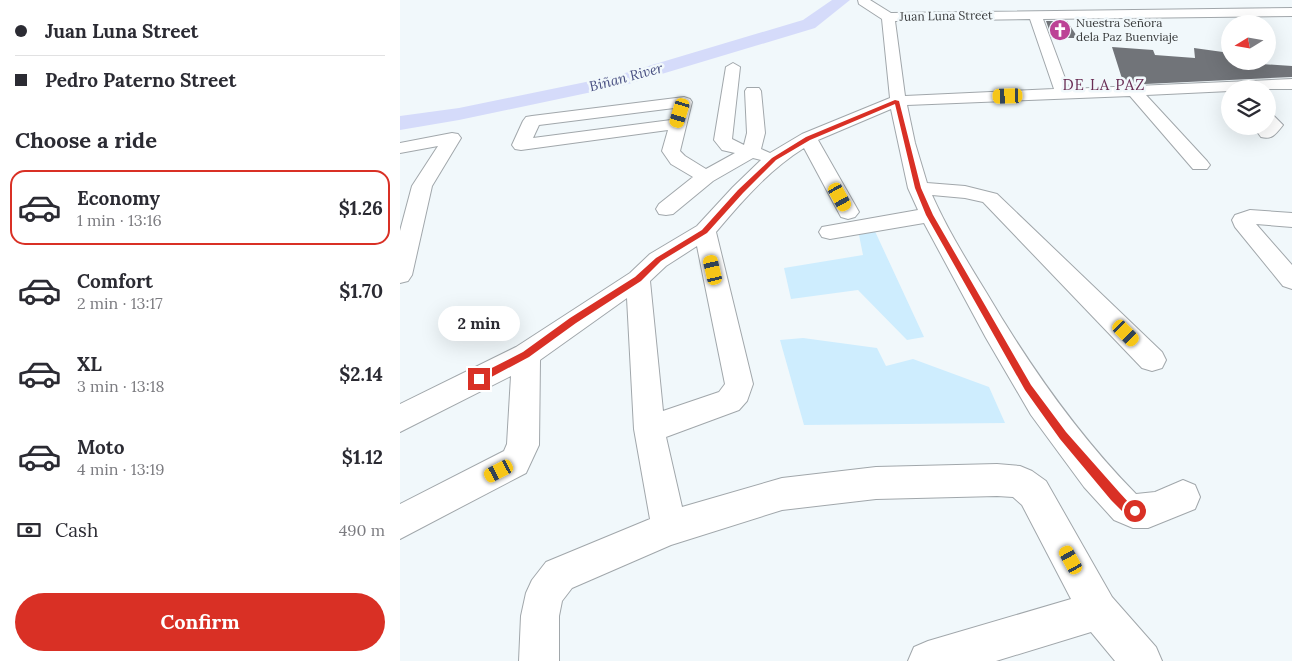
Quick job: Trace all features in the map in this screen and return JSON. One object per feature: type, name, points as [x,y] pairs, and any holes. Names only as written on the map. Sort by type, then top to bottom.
[{"type":"street","points":[[863,1],[888,17]]},
{"type":"street","points":[[1101,2],[1110,14]]},
{"type":"street","name":"Juan Luna Street","points":[[1183,497],[1153,510],[1130,510],[1120,502],[1063,436],[1028,388],[930,215],[918,188],[897,101],[888,17],[1292,12]]},
{"type":"street","points":[[1035,15],[1063,94]]},
{"type":"street","points":[[733,67],[723,140],[728,146],[774,159]]},
{"type":"street","points":[[1276,85],[1290,85]]},
{"type":"street","points":[[400,419],[526,355],[573,320],[638,279],[658,260],[705,231],[740,191],[774,159],[808,138],[897,101],[1221,87]]},
{"type":"street","points":[[1133,90],[1200,165]]},
{"type":"street","points":[[666,209],[706,177],[751,152],[756,132],[753,91]]},
{"type":"street","points":[[677,124],[521,145],[532,121],[684,102],[677,124],[672,151],[678,160],[706,177]]},
{"type":"street","points":[[400,148],[452,138],[422,186],[404,238],[400,275]]},
{"type":"street","points":[[808,138],[848,212]]},
{"type":"street","points":[[400,190],[422,186]]},
{"type":"street","points":[[918,188],[965,192],[990,198],[1152,360]]},
{"type":"street","points":[[830,232],[930,215]]},
{"type":"street","points":[[1292,220],[1250,217],[1243,220],[1246,227],[1292,280]]},
{"type":"street","points":[[649,429],[729,401],[737,392],[739,384],[705,231]]},
{"type":"street","points":[[638,279],[649,429],[669,528]]},
{"type":"street","points":[[400,522],[516,462],[523,445],[526,355]]},
{"type":"street","points":[[539,661],[540,616],[545,593],[559,575],[669,528],[782,494],[876,483],[997,480],[1020,482],[1034,493],[1098,611],[1142,661]]},
{"type":"street","points":[[928,661],[1098,611]]},
{"type":"shaded area","points":[[873,227],[924,337],[907,340],[858,290],[791,299],[784,268],[863,255],[858,230]]},
{"type":"shaded area","points":[[803,338],[877,348],[886,366],[913,359],[989,387],[1005,423],[804,425],[780,340]]},
{"type":"building","name":"Nuestra Señora dela Paz Buenviaje","points":[[1046,21],[1067,21],[1078,38],[1052,38]]},
{"type":"building","points":[[1112,47],[1153,50],[1155,55],[1195,58],[1194,48],[1221,52],[1221,70],[1276,70],[1276,65],[1292,66],[1292,77],[1124,85]]},
{"type":"waterway","name":"Biñan River","points":[[400,123],[459,114],[618,81],[809,24],[842,0]]},
{"type":"place","name":"Nuestra Señora dela Paz Buenviaje","points":[[1060,30]]},
{"type":"district","name":"DE LA PAZ","points":[[1104,85]]},
{"type":"route","points":[[479,379],[526,355],[573,320],[638,279],[658,260],[705,231],[740,191],[774,159],[808,138],[897,101],[918,188],[930,215],[1028,388],[1063,436],[1115,496],[1126,508],[1135,511]]}]
